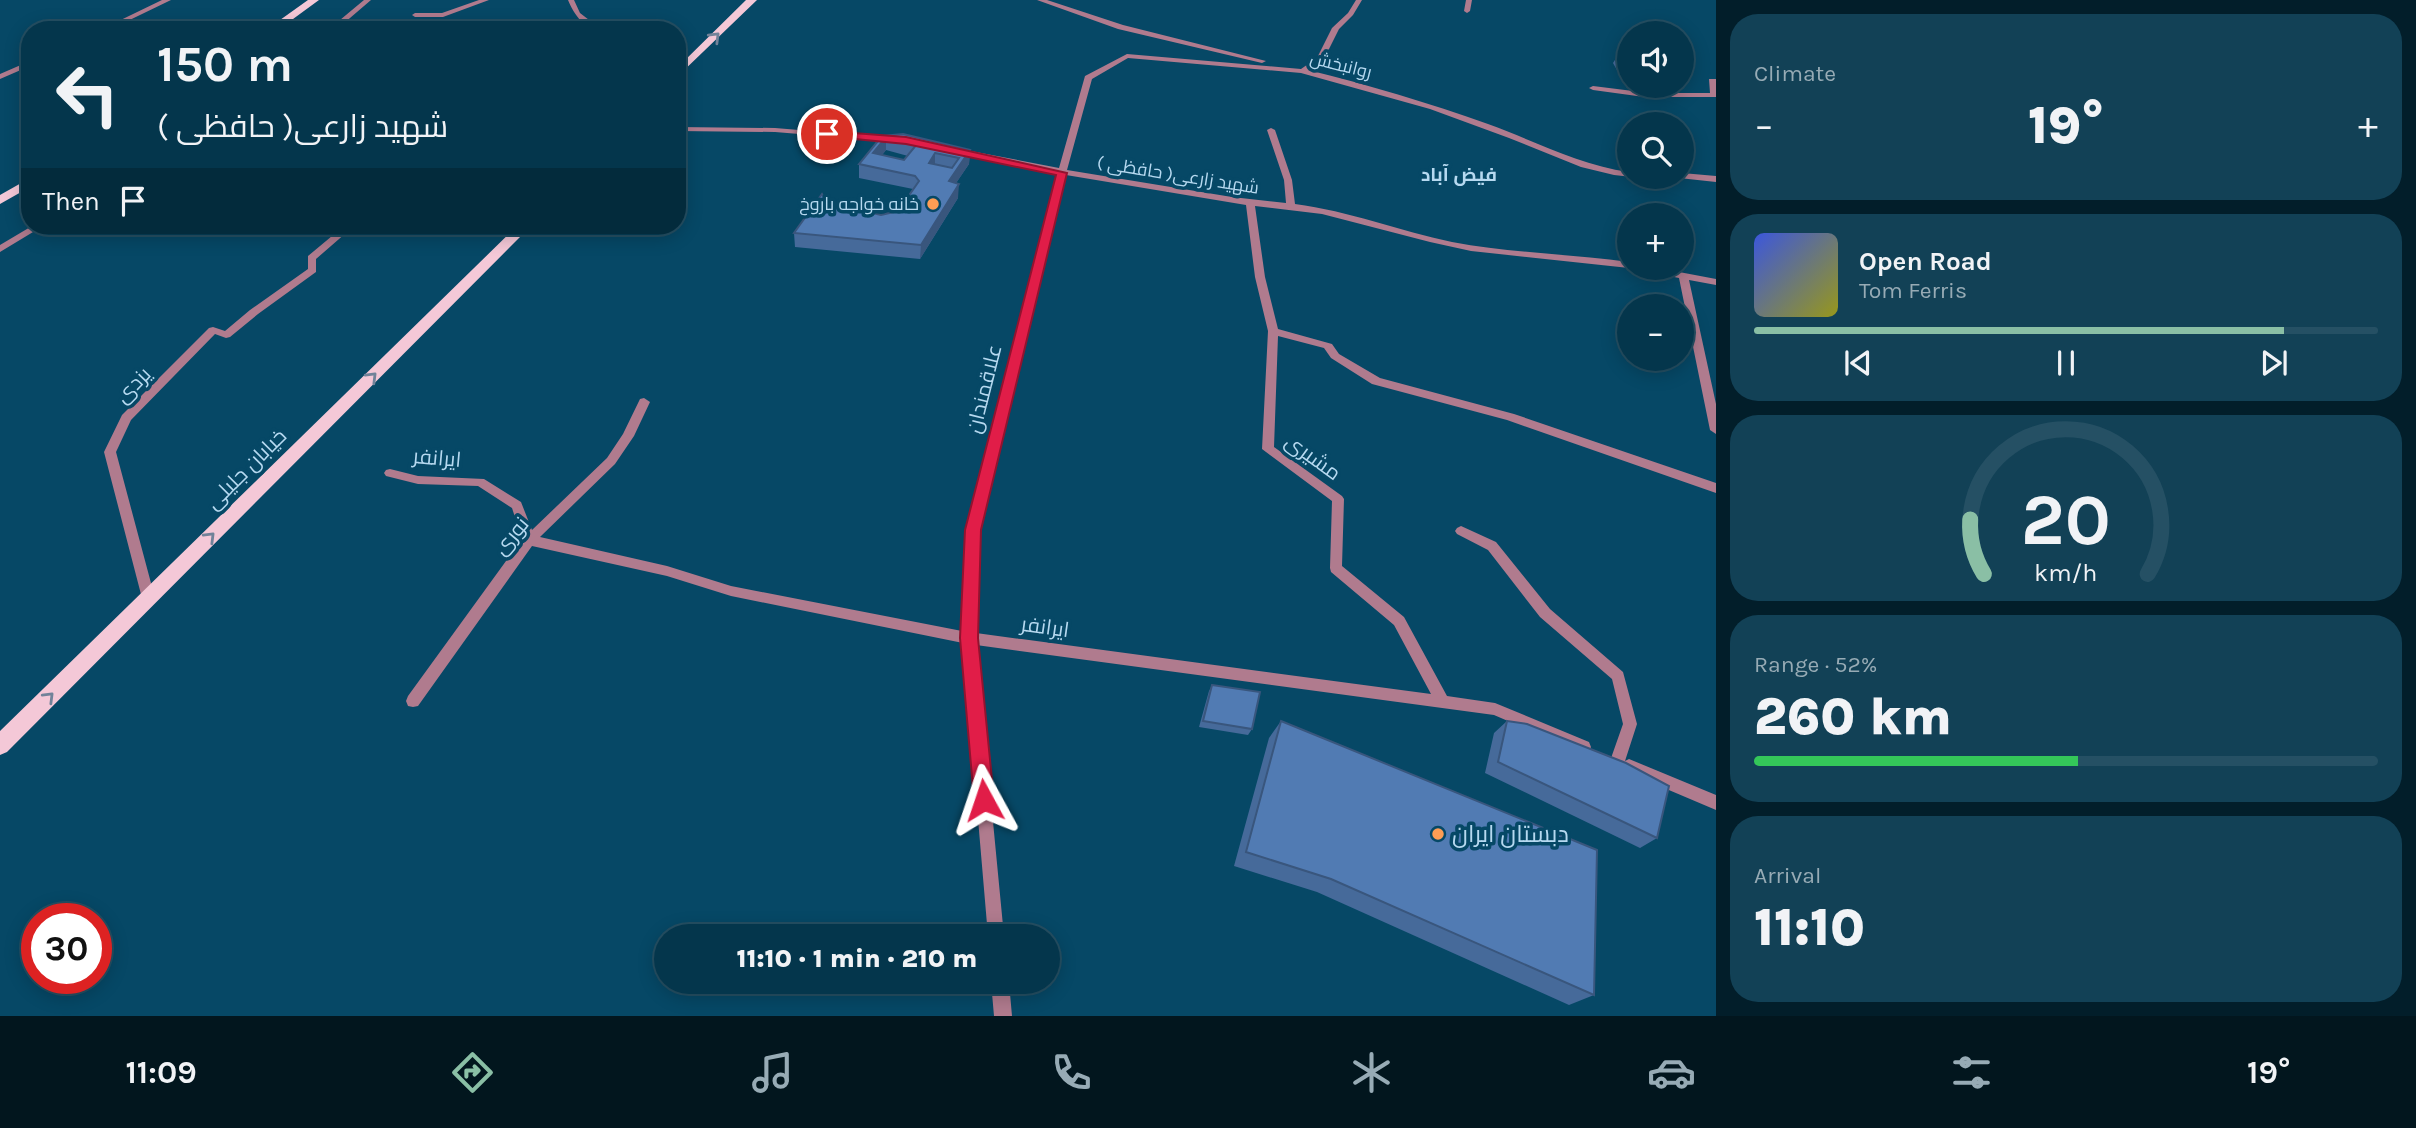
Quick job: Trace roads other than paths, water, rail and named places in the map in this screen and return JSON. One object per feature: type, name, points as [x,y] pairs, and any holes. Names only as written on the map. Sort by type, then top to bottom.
[{"type":"main road","points":[[284,21],[314,0]]},
{"type":"main road","points":[[686,65],[752,0]]},
{"type":"main road","points":[[0,200],[21,187]]},
{"type":"main road","name":"خیابان جلیلی","points":[[0,745],[515,235]]},
{"type":"street","points":[[122,21],[168,0]]},
{"type":"street","points":[[342,21],[368,0]]},
{"type":"street","points":[[415,15],[443,15],[486,0]]},
{"type":"street","points":[[571,0],[577,14],[587,21]]},
{"type":"street","name":"روانبخش","points":[[1040,0],[1121,27],[1390,93],[1514,137],[1563,158],[1617,172]]},
{"type":"street","points":[[1301,71],[1320,59],[1336,28],[1351,14],[1359,0]]},
{"type":"street","points":[[1467,11],[1469,0]]},
{"type":"street","name":"علاقمندان","points":[[995,924],[969,638],[973,530],[1088,78],[1127,55],[1301,71]]},
{"type":"street","points":[[0,77],[21,67]]},
{"type":"street","points":[[1593,88],[1659,97],[1714,95],[1712,81],[1716,81]]},
{"type":"street","points":[[686,129],[775,130],[906,141]]},
{"type":"street","points":[[1271,130],[1288,180],[1291,207]]},
{"type":"street","name":"شهید زارعی( حافظی )","points":[[945,149],[1062,173],[1320,210],[1381,225],[1414,238],[1473,249],[1617,263]]},
{"type":"street","points":[[1694,177],[1716,178]]},
{"type":"street","name":"مشیری","points":[[1250,202],[1260,277],[1273,331],[1268,449],[1338,499],[1336,568],[1399,621],[1443,702]]},
{"type":"street","points":[[0,249],[23,235]]},
{"type":"street","name":"یزدی","points":[[148,598],[110,452],[126,418],[214,330],[226,335],[313,270],[311,258],[337,235]]},
{"type":"street","points":[[1684,280],[1716,429]]},
{"type":"street","points":[[1273,331],[1328,346],[1335,356],[1376,381],[1510,417],[1716,488]]},
{"type":"street","name":"نوری","points":[[413,701],[529,540],[611,461],[628,436],[644,402]]},
{"type":"street","name":"ایرانفر","points":[[390,473],[418,480],[480,482],[517,505],[529,540],[667,571],[731,592],[969,638],[1495,709],[1716,803]]},
{"type":"street","points":[[1461,531],[1492,546],[1545,613],[1618,676],[1630,724],[1604,756]]},
{"type":"street","points":[[1001,994],[1003,1016]]},
{"type":"lane","points":[[1694,277],[1716,282]]},
{"type":"place","name":"خانه خواجه باروخ","points":[[933,204]]},
{"type":"place","name":"دبستان ایران","points":[[1438,834]]},
{"type":"district","name":"فیض آباد","points":[[1459,174]]}]
